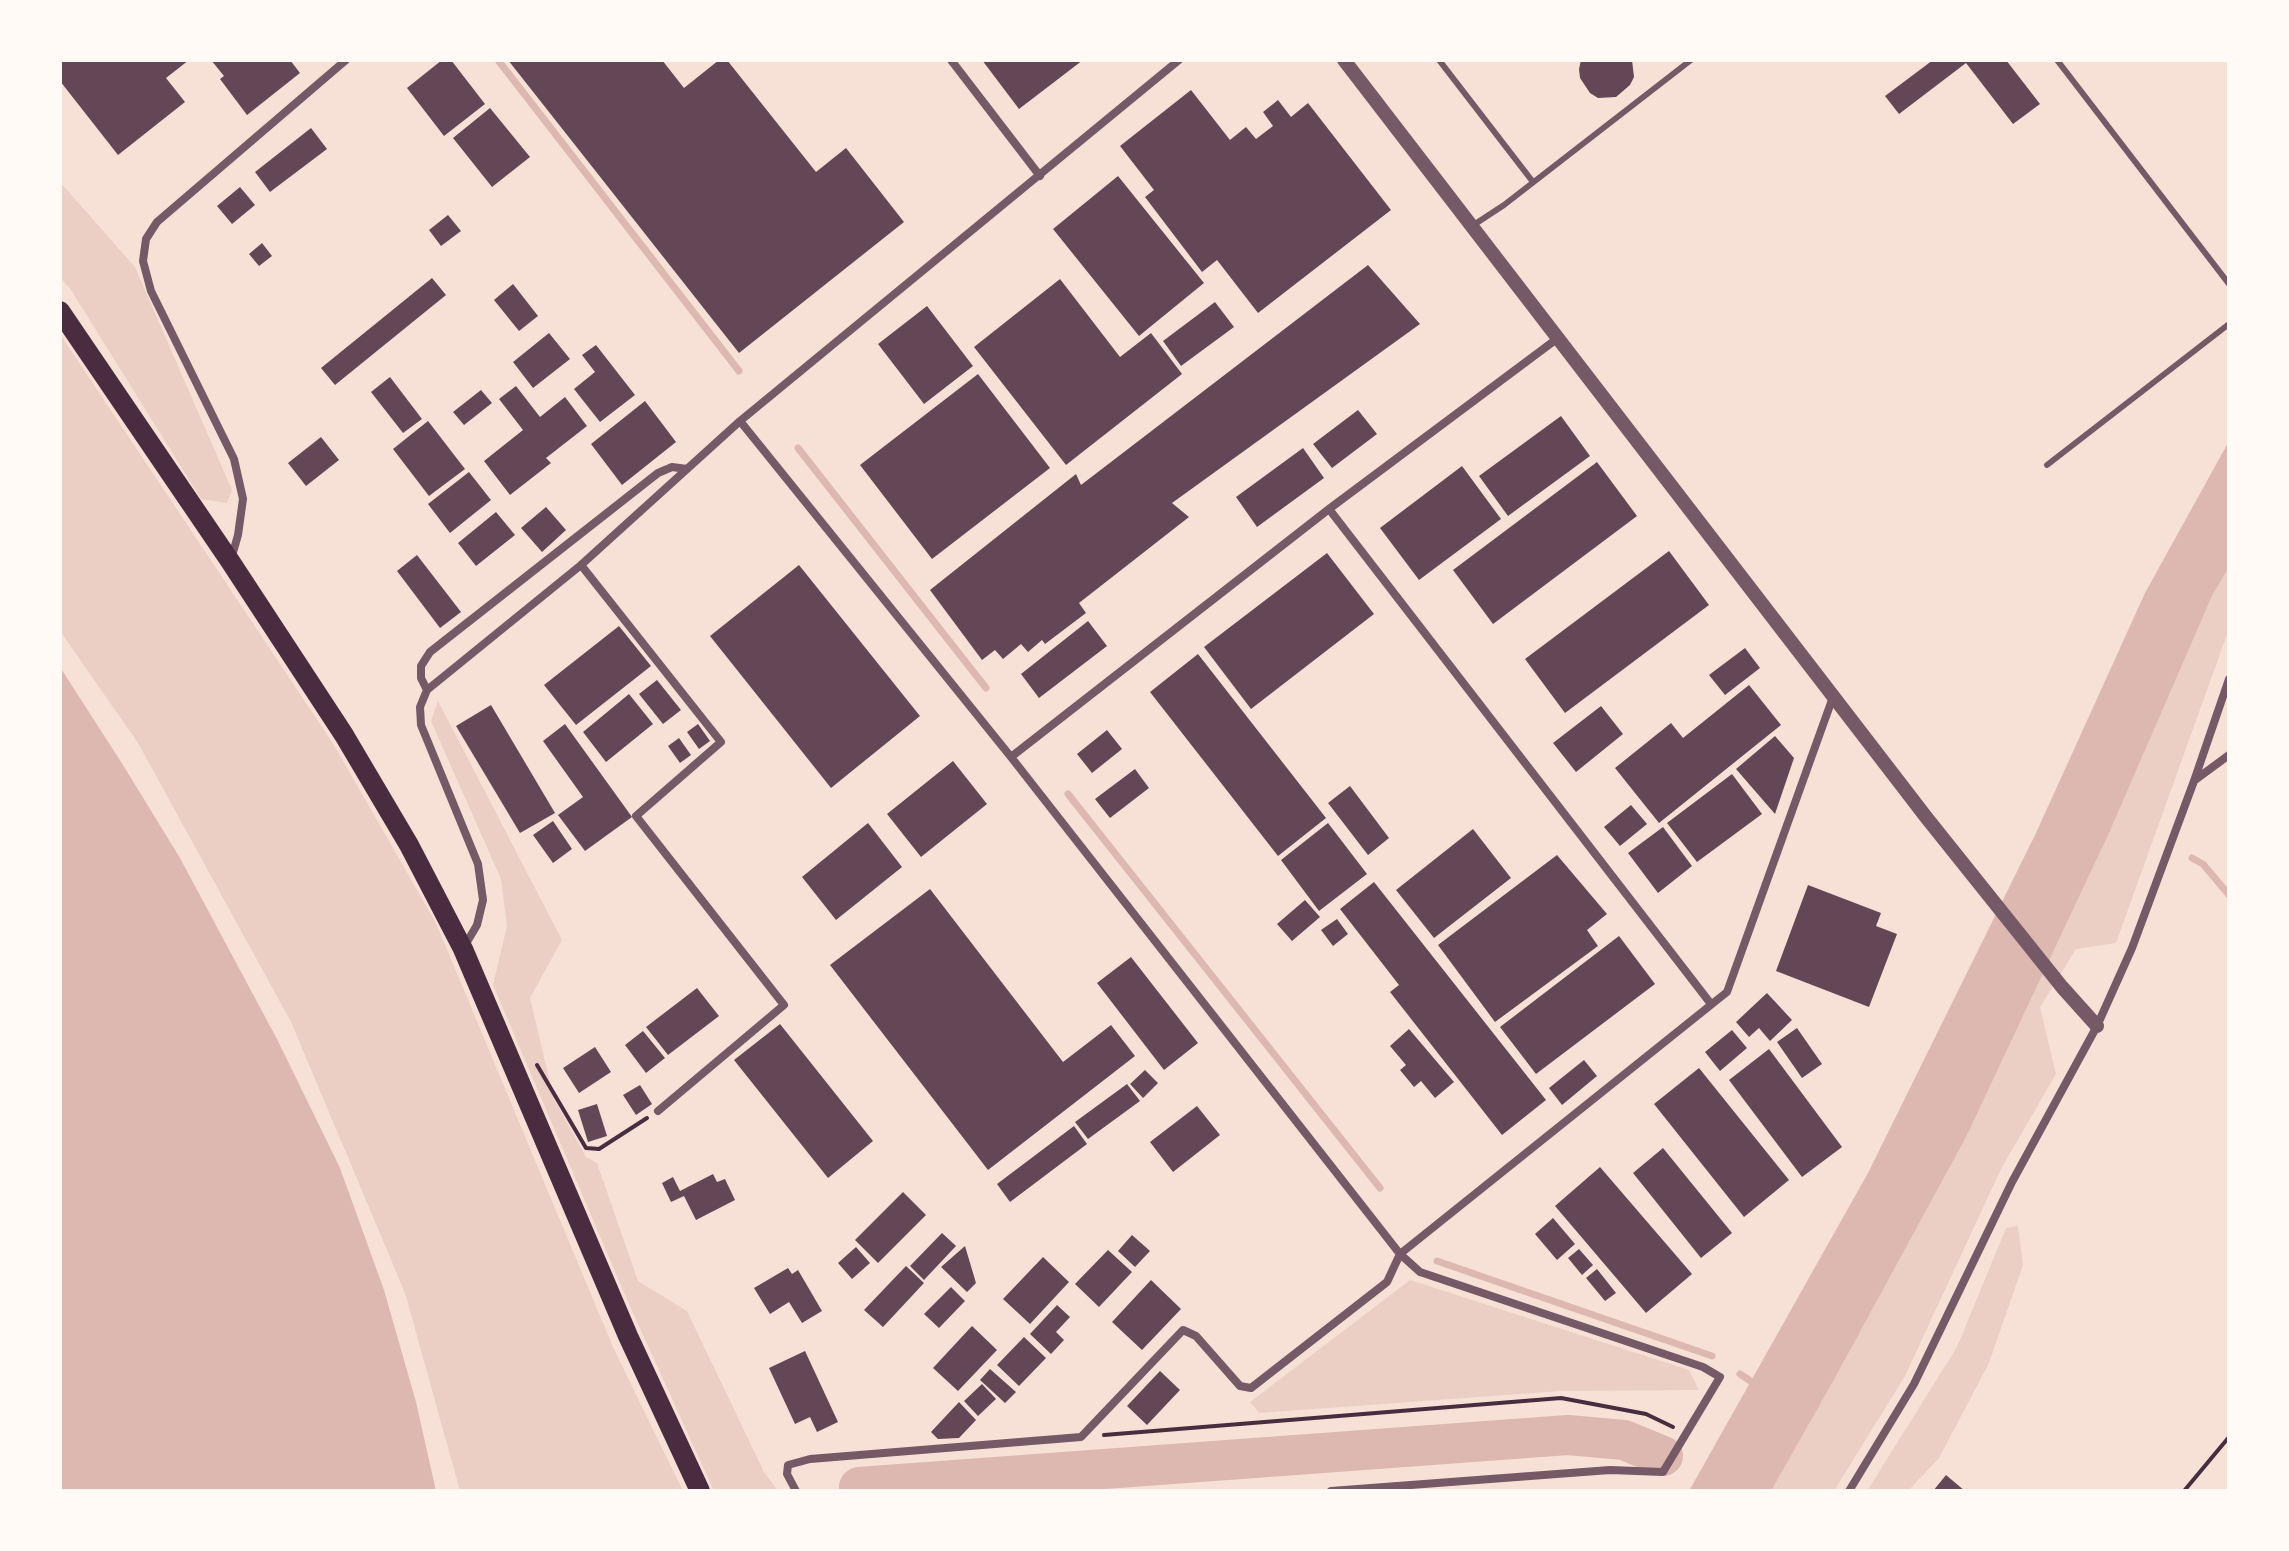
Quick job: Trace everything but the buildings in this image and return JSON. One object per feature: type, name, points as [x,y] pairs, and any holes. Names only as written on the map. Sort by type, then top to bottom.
[{"type":"main road","points":[[60,311],[344,735],[409,845],[463,949],[628,1336],[700,1491]]},
{"type":"street","points":[[230,561],[238,535],[243,499],[234,459],[151,291],[143,261],[146,239],[157,222],[346,60]]},
{"type":"street","points":[[951,60],[1040,176]]},
{"type":"street","points":[[463,949],[477,925],[483,900],[478,864],[421,725],[420,707],[427,690],[581,565],[740,421],[1179,60]]},
{"type":"street","points":[[1344,60],[1926,817],[2097,1026]]},
{"type":"street","points":[[1011,757],[1329,509],[1558,338]]},
{"type":"street","points":[[740,421],[1011,757],[1400,1254],[1420,1272],[1703,1367],[1720,1377],[1663,1472],[1610,1470],[1331,1491]]},
{"type":"street","points":[[427,690],[421,678],[421,666],[430,652],[658,473],[672,467],[687,469]]},
{"type":"street","points":[[1329,509],[1711,1004]]},
{"type":"street","points":[[581,565],[721,742],[636,816],[784,1005],[658,1111]]},
{"type":"street","points":[[1849,1491],[1914,1384],[2012,1182],[2097,1026],[2132,948],[2229,679]]},
{"type":"street","points":[[796,1491],[787,1474],[788,1465],[810,1459],[1081,1437],[1183,1330],[1196,1336],[1240,1386],[1251,1388],[1387,1282],[1400,1254],[1727,992],[1833,696]]},
{"type":"street","points":[[2194,781],[2229,755]]},
{"type":"lane","points":[[1439,60],[1533,182]]},
{"type":"lane","points":[[1472,226],[1691,60]]},
{"type":"lane","points":[[2057,60],[2229,284]]},
{"type":"lane","points":[[2047,465],[2229,324]]},
{"type":"path","points":[[533,1059],[586,1148],[599,1149],[658,1111]]},
{"type":"path","points":[[1081,1437],[1561,1398],[1646,1414],[1686,1434]]},
{"type":"path","points":[[2184,1491],[2229,1437]]},
{"type":"shaded area","points":[[60,182],[135,267],[232,490],[227,503],[201,499],[60,277]]},
{"type":"shaded area","points":[[60,334],[334,745],[436,923],[613,1347],[683,1491],[460,1491],[405,1293],[291,1022],[138,743],[60,631]]},
{"type":"shaded area","points":[[2229,441],[2229,567],[2211,598],[2109,833],[1966,1137],[1771,1491],[1689,1491],[1868,1173],[2036,833],[2145,593]]},
{"type":"shaded area","points":[[2229,567],[2229,629],[2116,943],[2076,949],[2040,1007],[2056,1074],[2001,1169],[1905,1376],[1834,1491],[1771,1491],[1826,1394],[2211,598]]},
{"type":"shaded area","points":[[60,667],[180,858],[278,1041],[340,1168],[384,1290],[416,1402],[436,1491],[60,1491]]},
{"type":"shaded area","points":[[438,701],[562,940],[530,998],[554,1099],[586,1157],[597,1163],[638,1281],[687,1311],[764,1472],[778,1491],[714,1491],[628,1302],[493,985],[507,926],[501,879],[431,721]]},
{"type":"shaded area","points":[[2018,1226],[2023,1265],[1989,1363],[1939,1458],[1908,1491],[1867,1491],[1957,1347],[2006,1228]]},
{"type":"shaded area","points":[[1410,1280],[1689,1370],[1699,1390],[1561,1391],[1259,1413],[1250,1402]]},
{"type":"waterway","points":[[498,60],[739,371]]},
{"type":"waterway","points":[[798,448],[986,688]]},
{"type":"waterway","points":[[1068,794],[1380,1188]]},
{"type":"waterway","points":[[2192,858],[2203,864],[2229,895]]},
{"type":"waterway","points":[[1437,1261],[1712,1356]]},
{"type":"waterway","points":[[1740,1374],[1758,1386]]},
{"type":"waterway","points":[[859,1487],[1568,1435],[1624,1440],[1663,1456]]}]
